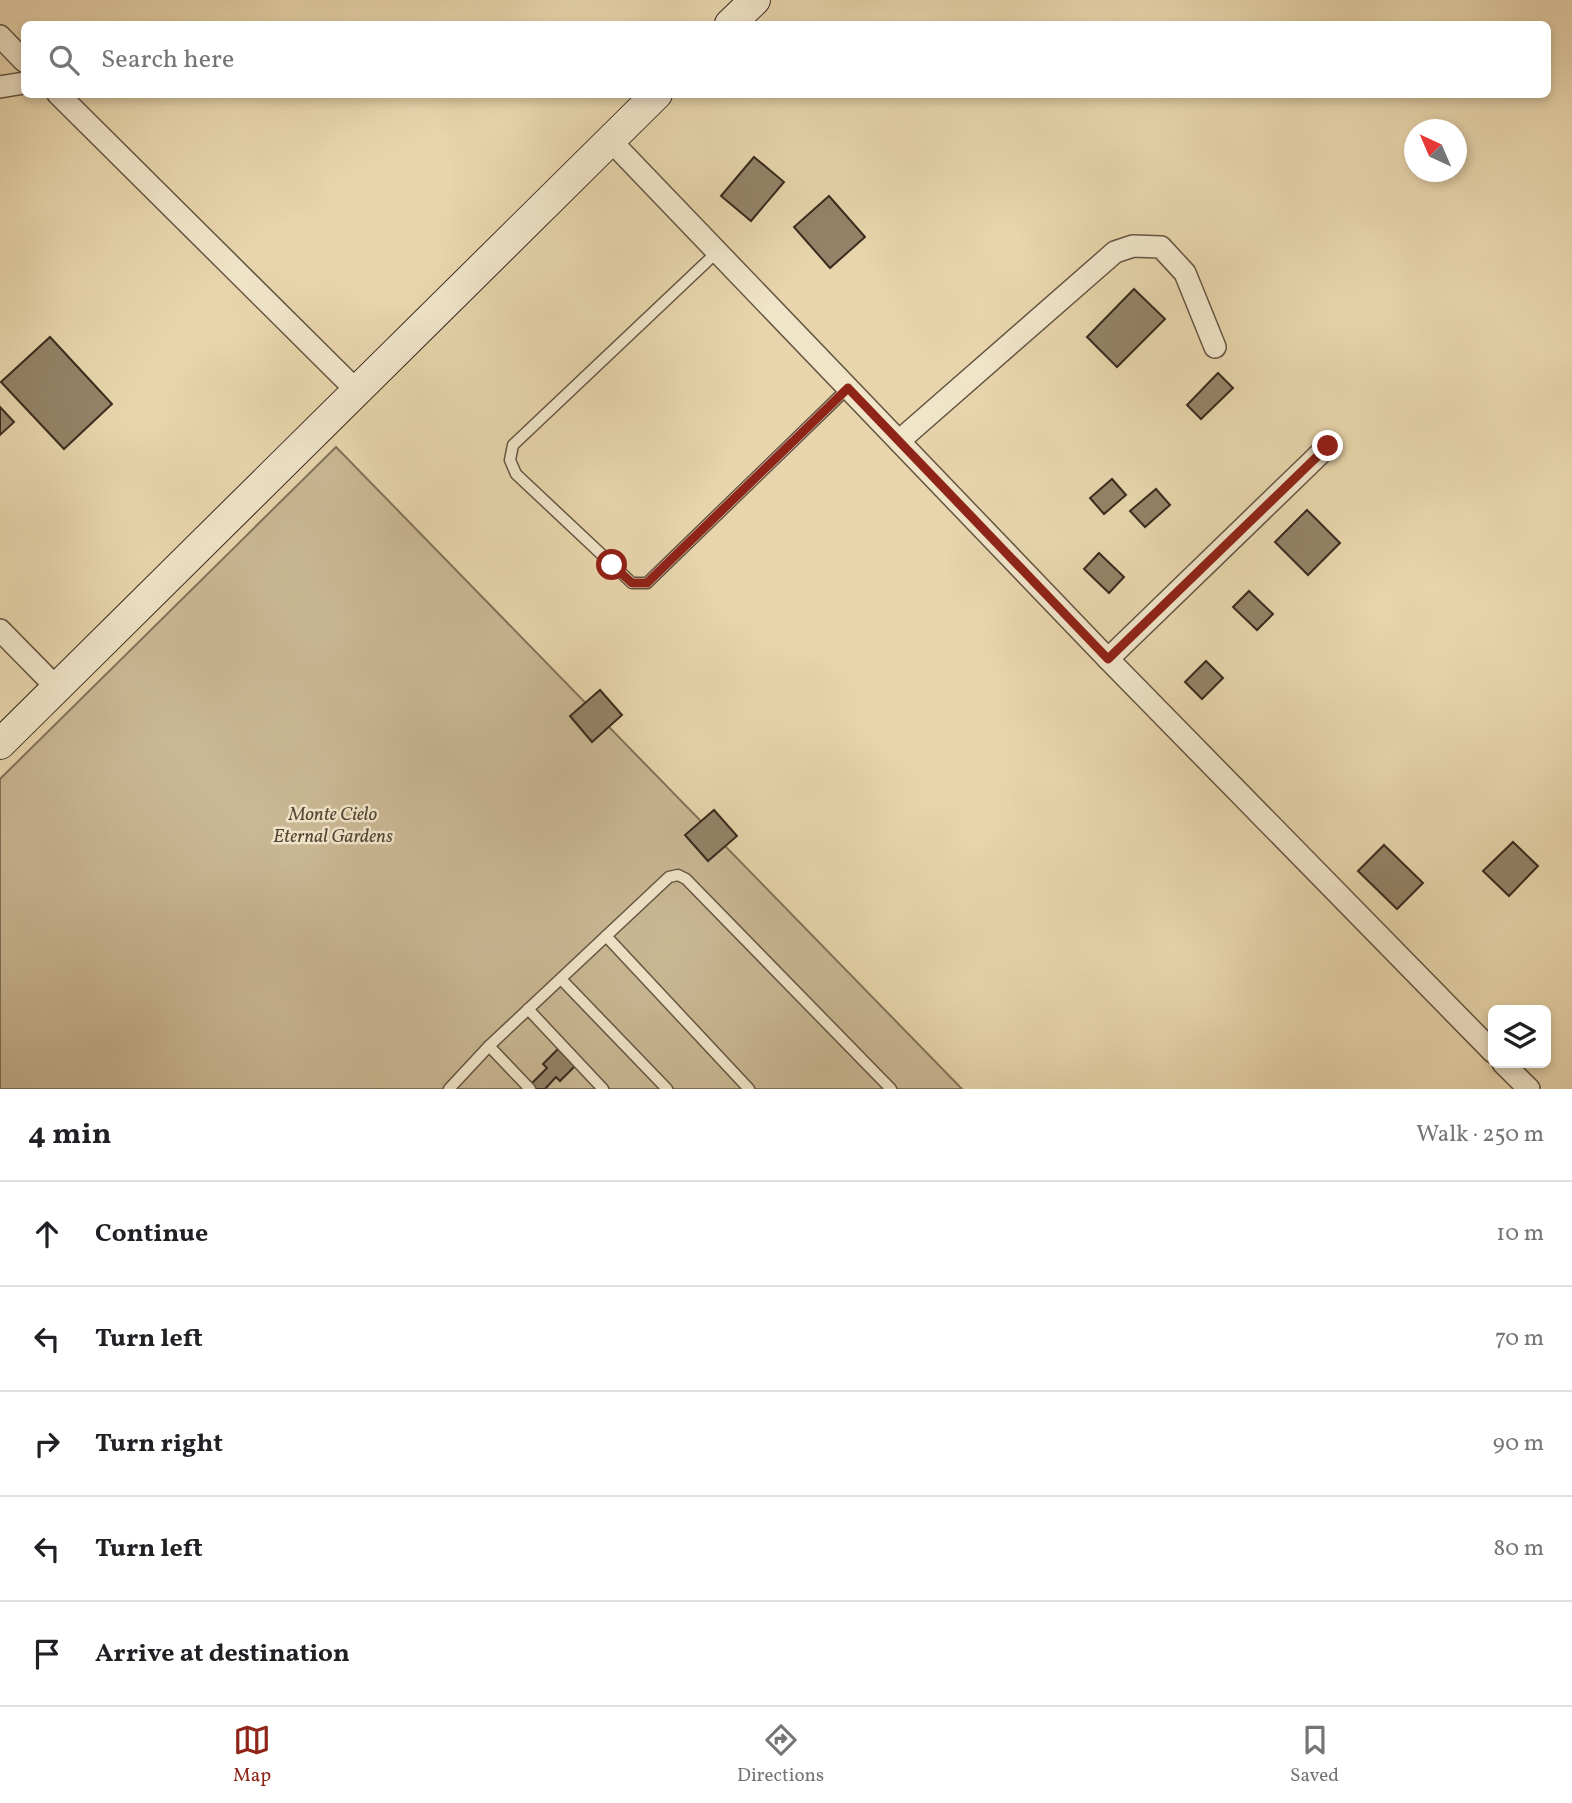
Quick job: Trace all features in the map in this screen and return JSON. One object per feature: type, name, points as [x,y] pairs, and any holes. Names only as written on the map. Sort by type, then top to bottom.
[{"type":"street","points":[[733,21],[755,0]]},
{"type":"street","points":[[0,36],[21,58]]},
{"type":"street","points":[[0,87],[21,83]]},
{"type":"street","points":[[62,98],[356,391]]},
{"type":"street","points":[[0,744],[653,98]]},
{"type":"street","points":[[610,140],[1108,659],[1488,1047]]},
{"type":"street","points":[[899,441],[1115,252],[1133,246],[1161,247],[1185,273],[1215,347]]},
{"type":"street","points":[[1108,659],[1328,446]]},
{"type":"street","points":[[0,631],[57,688]]},
{"type":"street","points":[[1508,1068],[1529,1089]]},
{"type":"lane","points":[[717,251],[513,445],[510,460],[516,474],[632,583],[647,583],[848,388]]},
{"type":"lane","points":[[456,1087],[489,1046],[669,877],[678,875],[686,878],[891,1089]]},
{"type":"lane","points":[[606,936],[749,1089]]},
{"type":"lane","points":[[561,979],[667,1089]]},
{"type":"lane","points":[[528,1009],[603,1089]]},
{"type":"lane","points":[[489,1046],[530,1089]]},
{"type":"green space","name":"Monte Cielo Eternal Gardens","points":[[336,447],[962,1089],[0,1089],[0,779]]},
{"type":"building","points":[[754,157],[784,182],[751,221],[721,196]]},
{"type":"building","points":[[829,196],[865,237],[830,268],[794,227]]},
{"type":"building","points":[[1134,289],[1165,319],[1117,367],[1087,337]]},
{"type":"building","points":[[50,337],[112,404],[64,449],[1,382]]},
{"type":"building","points":[[1218,373],[1233,388],[1201,419],[1187,405]]},
{"type":"building","points":[[0,407],[14,422],[0,435]]},
{"type":"building","points":[[1112,479],[1126,495],[1104,514],[1090,498]]},
{"type":"building","points":[[1156,489],[1170,505],[1145,527],[1130,511]]},
{"type":"building","points":[[1307,510],[1340,543],[1308,575],[1275,542]]},
{"type":"building","points":[[1099,553],[1124,577],[1109,593],[1084,569]]},
{"type":"building","points":[[1249,591],[1273,614],[1257,630],[1233,607]]},
{"type":"building","points":[[1206,661],[1223,678],[1202,699],[1185,682]]},
{"type":"building","points":[[600,690],[622,715],[592,742],[570,716]]},
{"type":"building","points":[[714,810],[737,836],[708,861],[685,835]]},
{"type":"building","points":[[1513,842],[1538,866],[1509,896],[1483,871]]},
{"type":"building","points":[[1384,845],[1423,883],[1397,909],[1358,871]]},
{"type":"building","points":[[558,1049],[575,1066],[560,1081],[556,1077],[545,1089],[536,1089],[531,1084],[547,1068],[543,1064]]},
{"type":"route","points":[[612,565],[632,583],[647,583],[848,388],[1108,659],[1328,446]]}]
